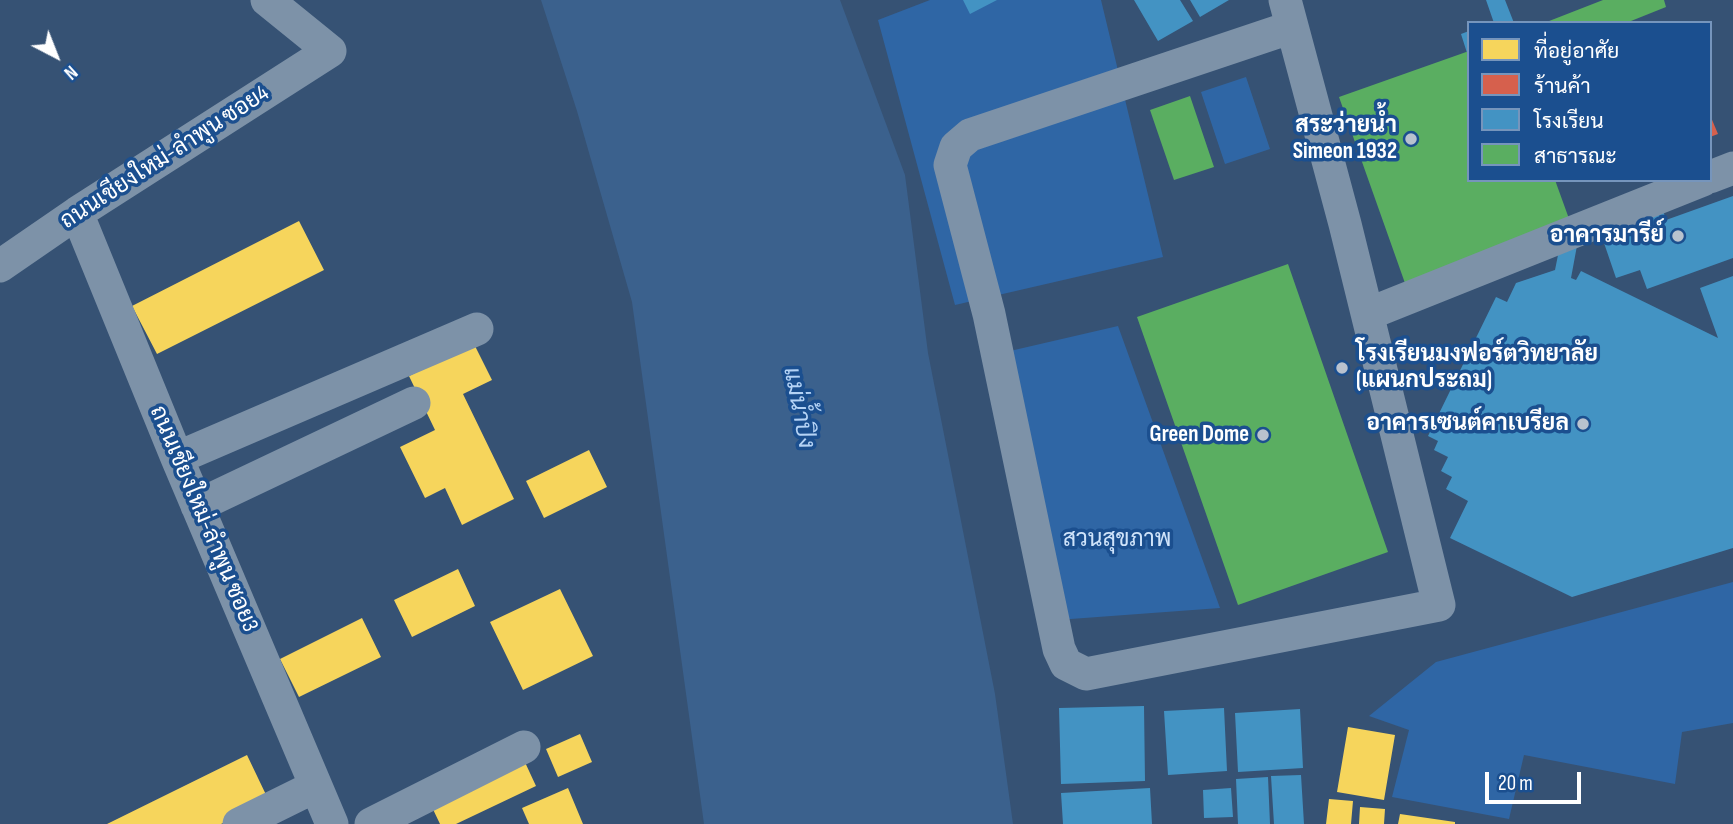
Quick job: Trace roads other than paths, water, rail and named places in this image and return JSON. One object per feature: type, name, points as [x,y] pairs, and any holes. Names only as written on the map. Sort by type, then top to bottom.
[{"type":"street","name":"ถนนเชียงใหม่-ลำพูน ซอย4","points":[[0,266],[77,213],[330,51],[267,0]]},
{"type":"street","points":[[1288,14],[1368,314],[1439,605],[1086,674],[1066,664],[1059,649],[989,314],[950,165],[956,147],[970,135],[1288,14]]},
{"type":"street","points":[[1712,176],[1733,168]]},
{"type":"street","points":[[1368,314],[1698,182]]},
{"type":"street","name":"ถนนเชียงใหม่-ลำพูน ซอย3","points":[[77,213],[197,506],[332,824]]},
{"type":"street","points":[[177,458],[477,329]]},
{"type":"street","points":[[197,506],[414,403]]},
{"type":"street","points":[[371,824],[524,747]]},
{"type":"street","points":[[239,824],[316,786]]},
{"type":"water","name":"แม่น้ำปิง","points":[[541,0],[840,0],[905,175],[928,353],[995,694],[1013,824],[704,824],[632,302],[577,111]]},
{"type":"place","name":"สระว่ายน้ำ Simeon 1932","points":[[1411,139]]},
{"type":"place","name":"อาคารมารีย์","points":[[1678,236]]},
{"type":"place","name":"โรงเรียนมงฟอร์ตวิทยาลัย (แผนกประถม)","points":[[1342,368]]},
{"type":"place","name":"อาคารเซนต์คาเบรียล","points":[[1583,424]]},
{"type":"place","name":"Green Dome","points":[[1263,435]]},
{"type":"park label","name":"สวนสุขภาพ","points":[[1117,540]]}]
